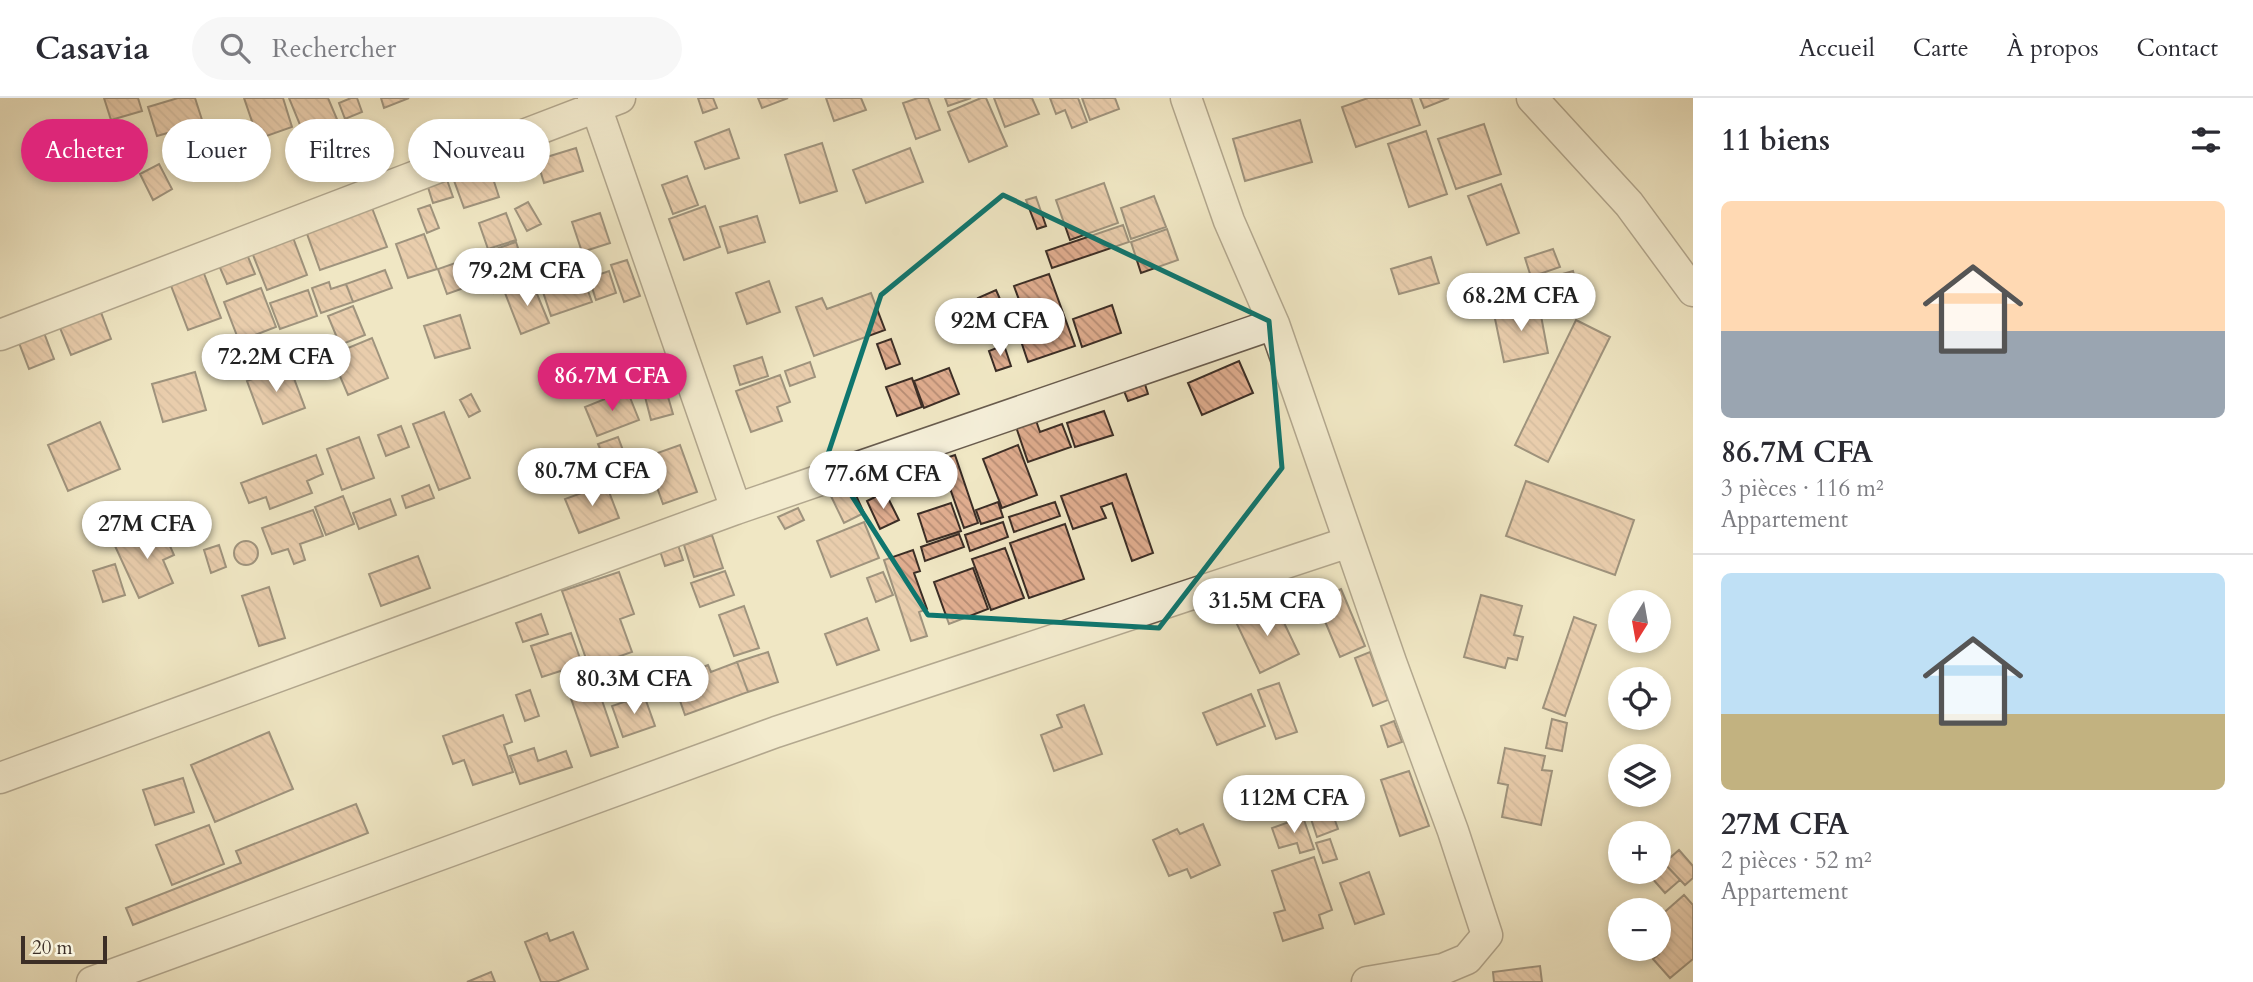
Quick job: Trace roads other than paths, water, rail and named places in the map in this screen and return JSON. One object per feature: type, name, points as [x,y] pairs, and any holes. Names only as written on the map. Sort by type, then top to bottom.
[{"type":"street","points":[[1186,98],[1229,221],[1274,324],[1453,831],[1487,935],[1467,959],[1443,969],[1367,982]]},
{"type":"street","points":[[1532,98],[1629,204],[1693,291]]},
{"type":"street","points":[[0,335],[603,101],[736,509]]},
{"type":"street","points":[[0,778],[736,509],[1274,324]]},
{"type":"street","points":[[92,982],[776,732],[1349,542]]}]
